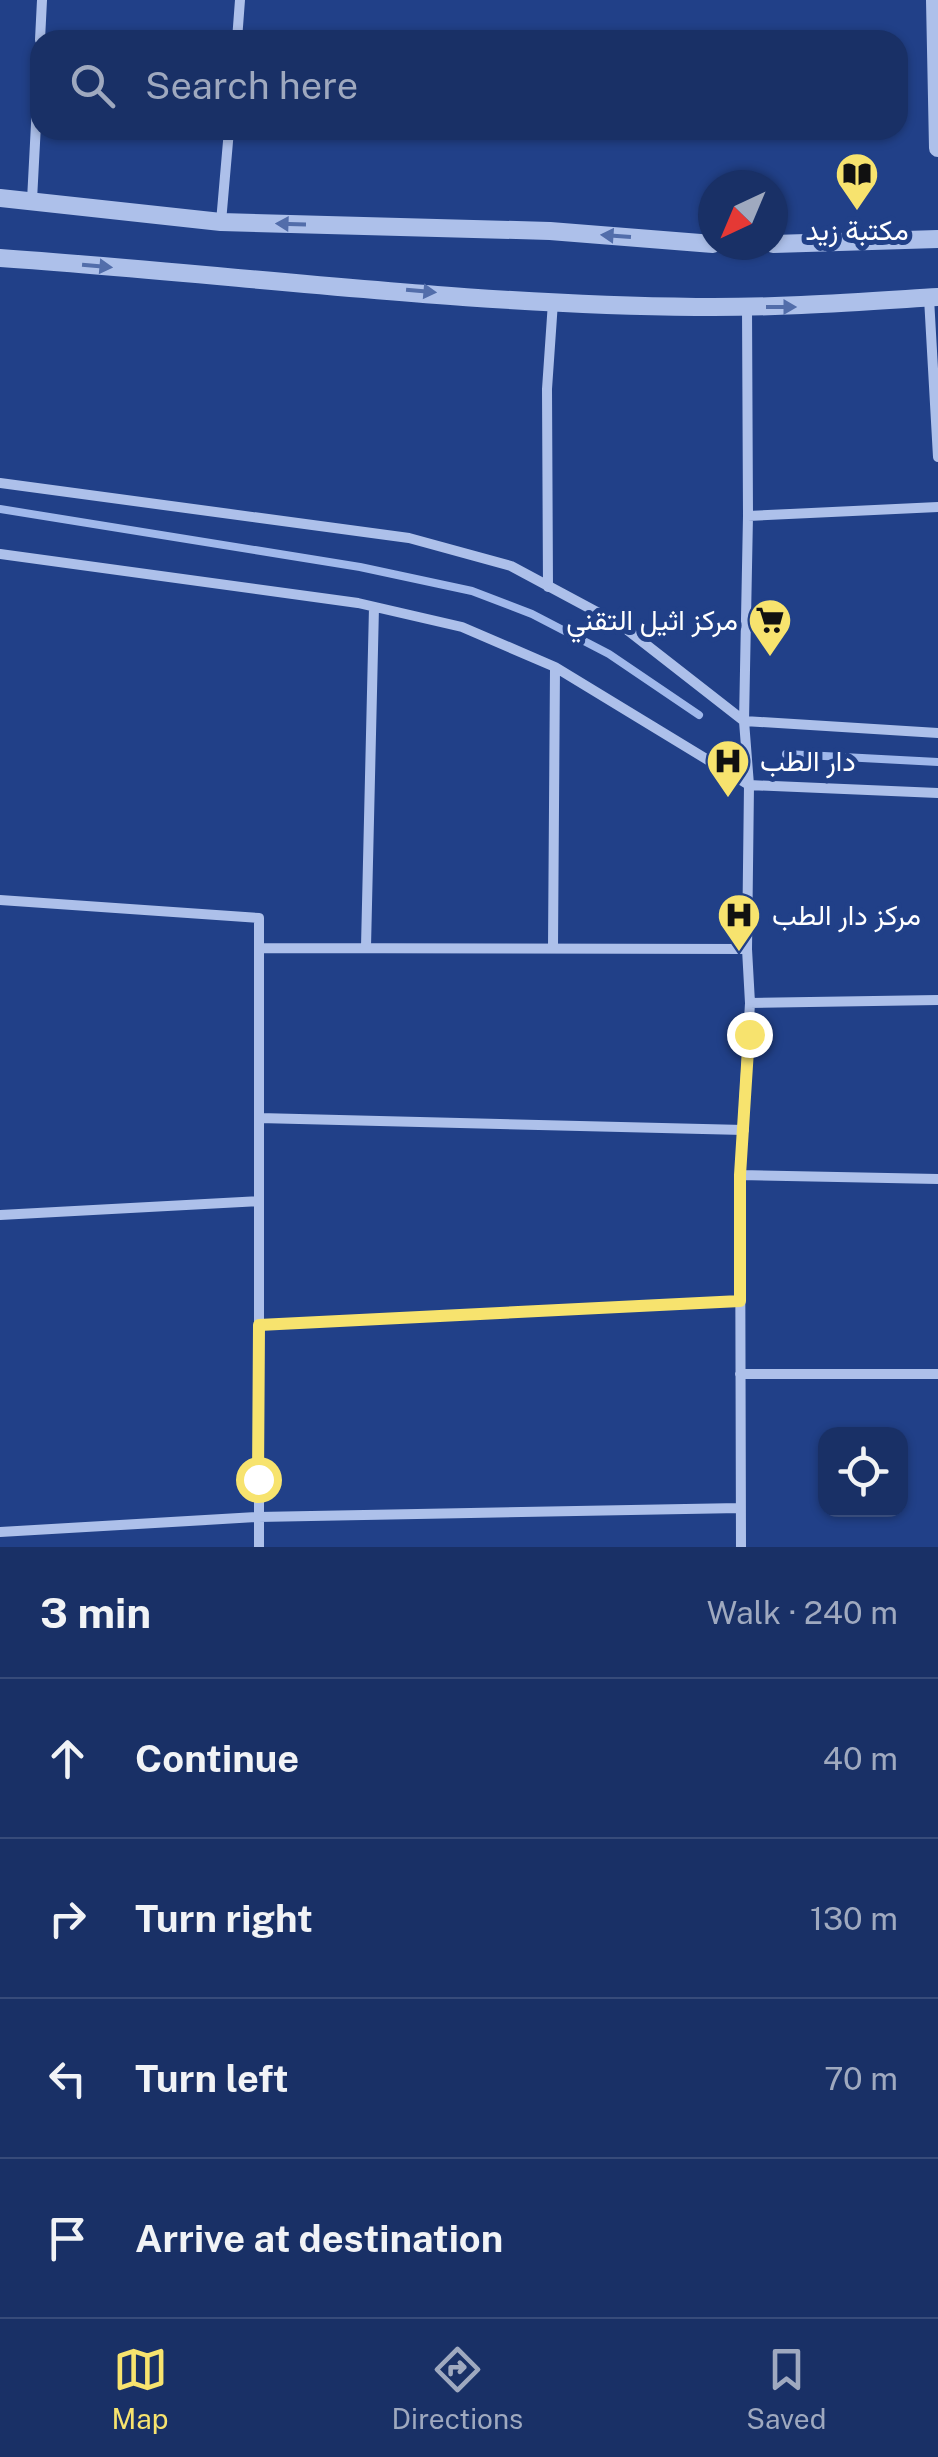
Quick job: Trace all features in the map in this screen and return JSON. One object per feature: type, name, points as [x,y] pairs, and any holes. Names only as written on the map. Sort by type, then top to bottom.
[{"type":"street","points":[[40,30],[42,0]]},
{"type":"street","points":[[238,30],[240,0]]},
{"type":"street","points":[[935,0],[938,148]]},
{"type":"street","points":[[32,200],[35,140]]},
{"type":"street","points":[[221,222],[228,140]]},
{"type":"street","points":[[0,198],[221,222],[550,232],[698,243]]},
{"type":"street","points":[[788,244],[938,239]]},
{"type":"street","points":[[0,258],[553,302],[747,307],[934,298],[938,457]]},
{"type":"street","points":[[548,587],[547,389],[553,302]]},
{"type":"street","points":[[740,1547],[740,1175],[750,1003],[749,785],[744,722],[747,307]]},
{"type":"street","points":[[0,483],[408,538],[511,566],[621,625],[744,722],[938,733]]},
{"type":"street","points":[[748,516],[938,508]]},
{"type":"street","points":[[0,554],[374,607],[462,627],[555,667],[749,785],[938,793]]},
{"type":"street","points":[[366,948],[374,607]]},
{"type":"street","points":[[553,947],[555,667]]},
{"type":"street","points":[[0,900],[259,918],[259,1547]]},
{"type":"street","points":[[259,948],[747,949]]},
{"type":"street","points":[[750,1003],[938,1000]]},
{"type":"street","points":[[259,1118],[744,1130]]},
{"type":"street","points":[[740,1175],[938,1179]]},
{"type":"street","points":[[0,1215],[259,1202]]},
{"type":"street","points":[[259,1325],[740,1301]]},
{"type":"street","points":[[740,1374],[938,1374]]},
{"type":"street","points":[[0,1532],[258,1517],[740,1508]]},
{"type":"waterway","points":[[0,509],[360,567],[472,591],[532,614],[609,654],[699,715]]},
{"type":"waterway","points":[[786,754],[938,762]]},
{"type":"place","name":"مكتبة زيد","points":[[857,212]]},
{"type":"place","name":"مركز اثيل التقني","points":[[770,658]]},
{"type":"place","name":"دار الطب","points":[[728,799]]},
{"type":"place","name":"مركز دار الطب","points":[[739,953]]},
{"type":"route","points":[[258,1479],[259,1325],[740,1301],[740,1175],[749,1034]]}]
